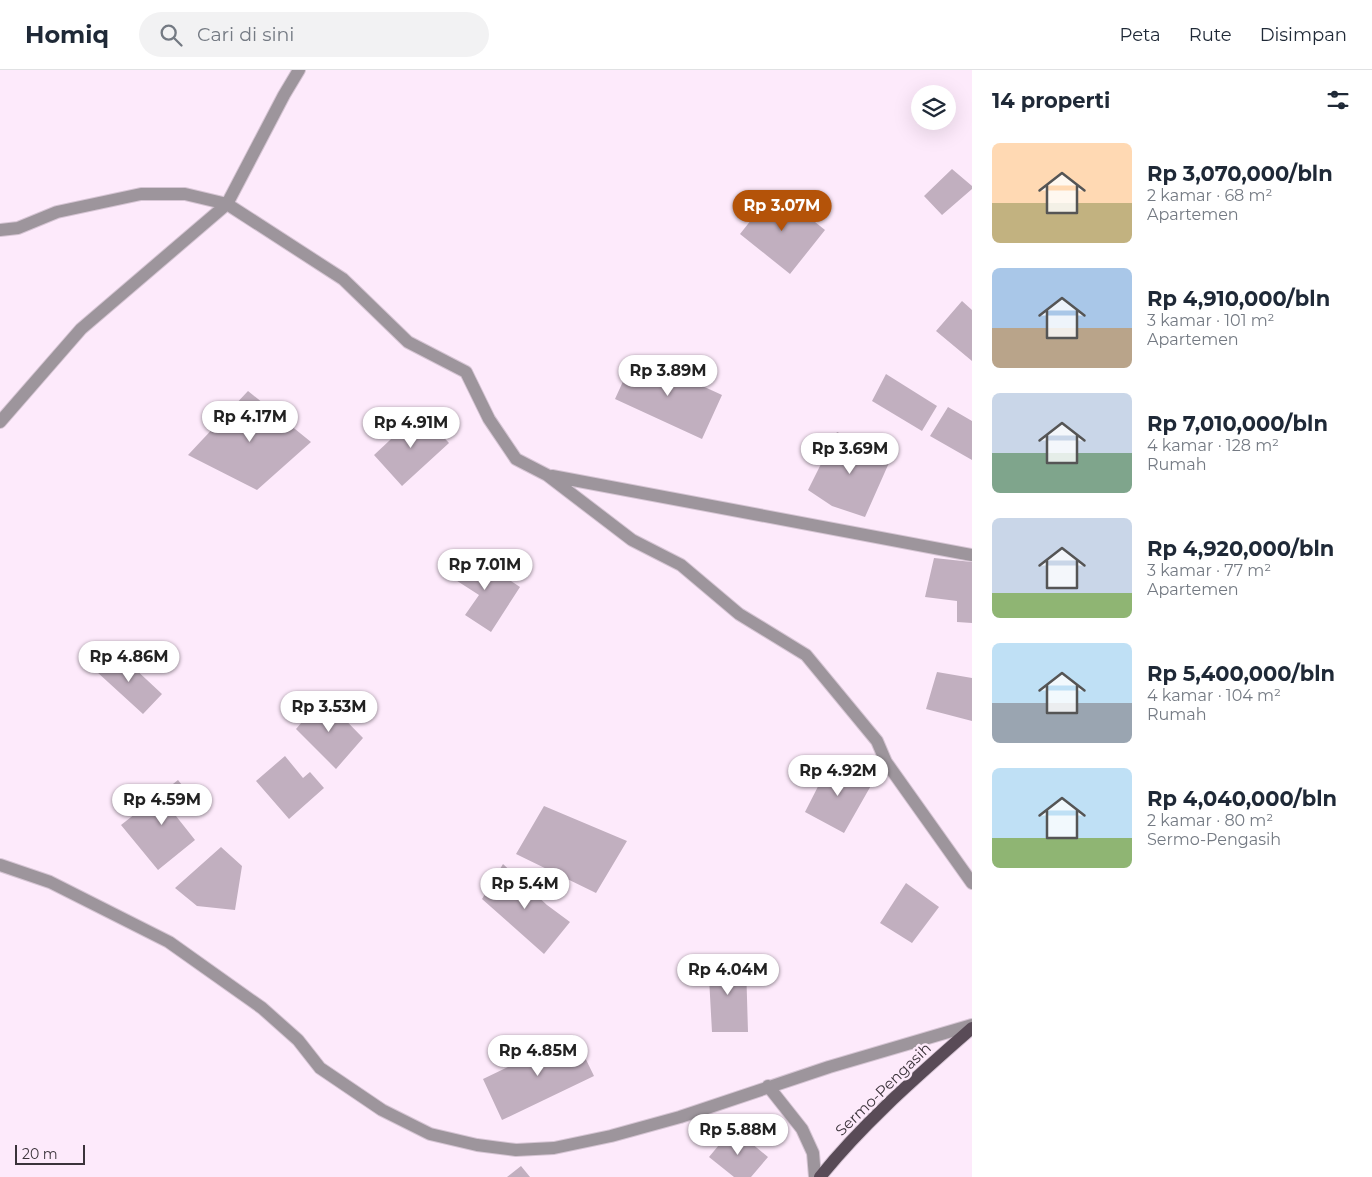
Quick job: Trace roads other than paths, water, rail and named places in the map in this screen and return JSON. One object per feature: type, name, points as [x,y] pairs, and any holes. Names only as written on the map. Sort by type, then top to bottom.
[{"type":"main road","name":"Sermo-Pengasih","points":[[820,1177],[841,1151],[894,1098],[972,1026]]},
{"type":"street","points":[[0,422],[81,329],[227,204],[299,70]]},
{"type":"street","points":[[0,230],[18,228],[57,212],[141,194],[185,194],[227,204],[343,279],[408,342],[466,372],[489,420],[516,459],[548,475],[632,540],[681,566],[738,614],[806,655],[877,741],[886,762],[972,883]]},
{"type":"street","points":[[548,475],[972,555]]},
{"type":"street","points":[[0,865],[50,882],[169,942],[262,1008],[298,1040],[320,1068],[382,1110],[430,1134],[477,1145],[516,1150],[554,1148],[612,1136],[680,1117],[768,1086],[972,1026]]},
{"type":"street","points":[[768,1086],[802,1129],[813,1153],[815,1177]]}]
